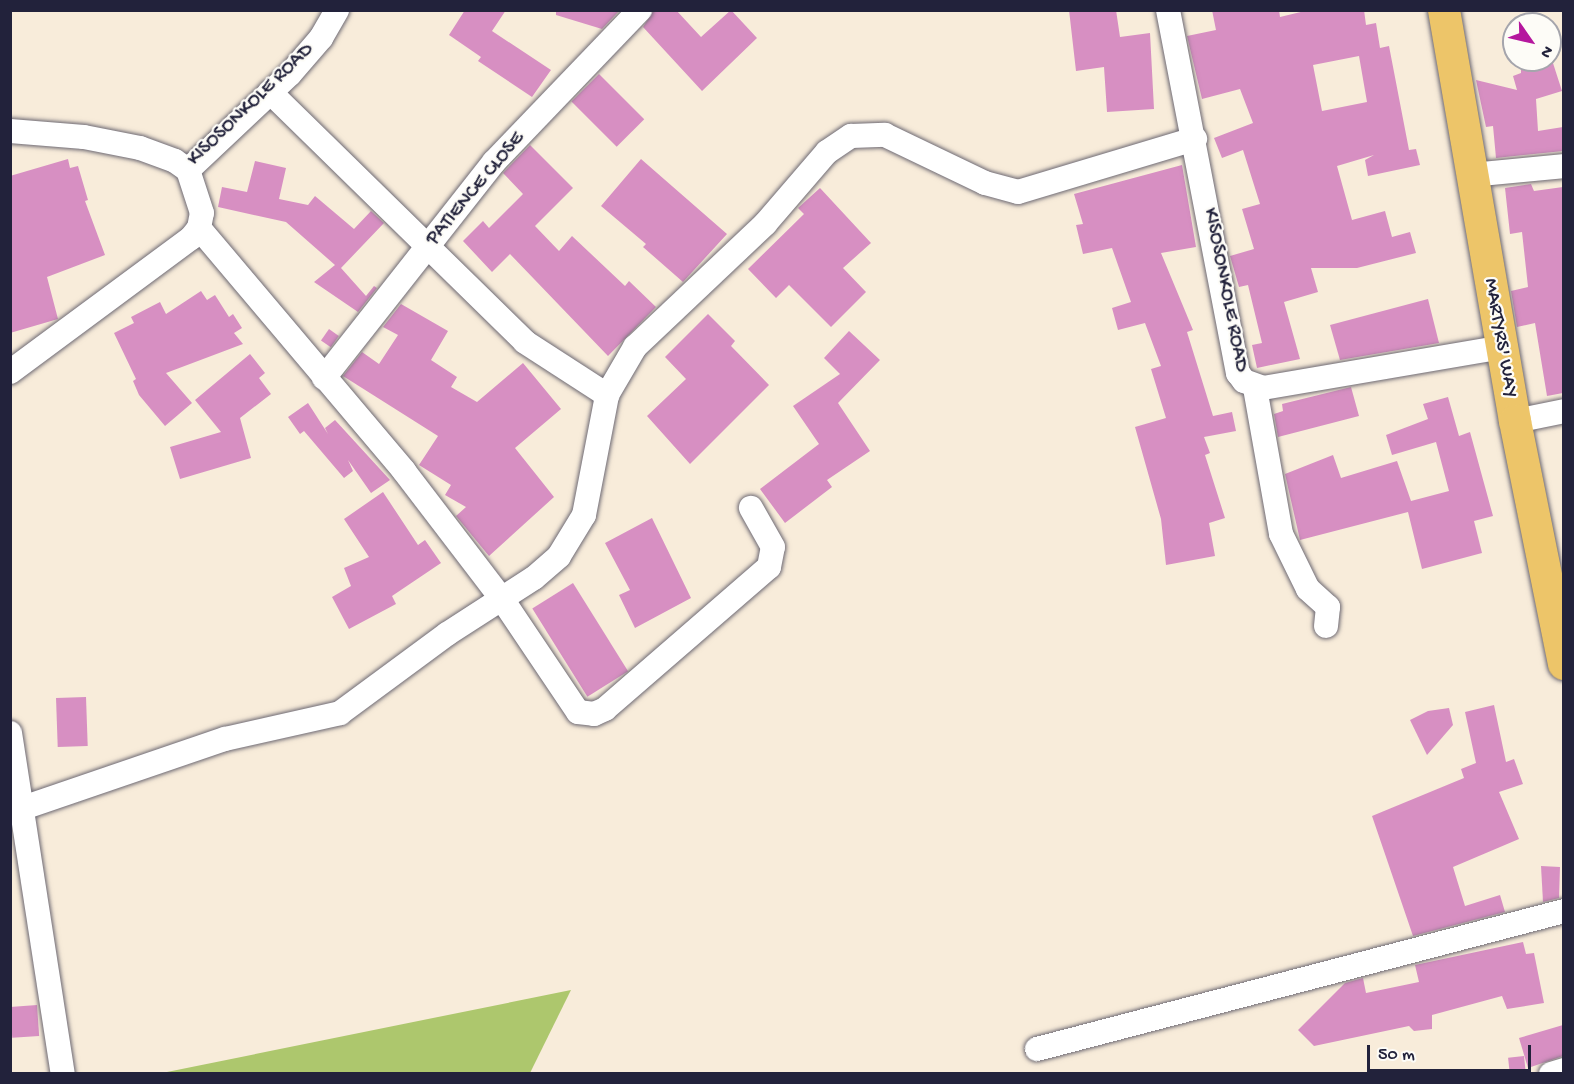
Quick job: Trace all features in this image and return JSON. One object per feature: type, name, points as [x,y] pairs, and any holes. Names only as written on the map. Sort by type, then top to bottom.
[{"type":"main road","name":"MARTYRS' WAY","points":[[1444,10],[1515,421],[1563,664]]},
{"type":"street","name":"KISOSONKOLE ROAD","points":[[10,131],[84,137],[140,148],[175,161],[188,170],[270,92],[321,38],[337,10]]},
{"type":"street","name":"PATIENCE CLOSE","points":[[324,378],[494,162],[640,10]]},
{"type":"street","name":"KISOSONKOLE ROAD","points":[[1167,10],[1195,139],[1238,373],[1255,388],[1502,347]]},
{"type":"street","points":[[270,92],[426,248],[525,342],[608,395]]},
{"type":"street","points":[[20,809],[225,739],[340,713],[534,578],[573,537],[584,515],[608,395],[635,347],[765,224],[827,152],[851,136],[885,135],[985,183],[1018,192],[1195,139]]},
{"type":"street","points":[[1472,175],[1563,166]]},
{"type":"street","points":[[10,372],[199,228],[202,213],[188,170]]},
{"type":"street","points":[[199,228],[404,471],[502,599],[568,702],[578,712],[594,714],[605,709],[769,567],[773,547],[751,508]]},
{"type":"street","points":[[1255,388],[1281,534],[1308,589],[1328,607],[1326,626]]},
{"type":"street","points":[[1515,421],[1563,411]]},
{"type":"street","points":[[10,733],[63,1074]]},
{"type":"street","points":[[1037,1049],[1563,911]]},
{"type":"street","points":[[1551,1074],[1563,1070]]},
{"type":"green space","points":[[571,990],[530,1073],[162,1073]]},
{"type":"building","points":[[465,10],[506,10],[492,31],[551,70],[532,97],[478,61],[481,57],[449,35]]},
{"type":"building","points":[[556,10],[620,10],[602,29],[556,15]]},
{"type":"building","points":[[654,10],[676,10],[701,37],[731,10],[757,38],[702,91],[643,27]]},
{"type":"building","points":[[1069,10],[1116,10],[1120,37],[1150,33],[1154,109],[1107,112],[1104,67],[1076,71]]},
{"type":"building","points":[[1212,10],[1279,10],[1280,17],[1309,10],[1364,10],[1366,25],[1376,23],[1380,48],[1389,46],[1409,150],[1416,149],[1420,165],[1368,176],[1365,160],[1374,155],[1337,166],[1352,220],[1385,211],[1392,237],[1410,232],[1416,253],[1357,268],[1311,268],[1318,292],[1284,302],[1300,359],[1257,368],[1252,345],[1262,343],[1248,285],[1239,287],[1230,256],[1254,249],[1242,209],[1260,204],[1243,150],[1222,158],[1214,138],[1253,123],[1240,89],[1202,99],[1187,36],[1216,30]],"holes":[[[1359,56],[1367,102],[1322,111],[1313,65]]]},
{"type":"building","points":[[1556,72],[1562,91],[1536,99],[1538,131],[1563,127],[1563,151],[1496,158],[1493,126],[1486,127],[1476,80],[1517,90],[1513,76],[1521,73]]},
{"type":"building","points":[[599,74],[644,119],[617,147],[571,102]]},
{"type":"building","points":[[530,145],[573,188],[535,226],[559,251],[572,236],[625,286],[629,281],[656,307],[608,356],[510,254],[492,272],[463,241],[483,221],[489,228],[523,194],[503,173]]},
{"type":"building","points":[[68,159],[70,168],[78,166],[88,200],[85,201],[105,255],[47,277],[58,319],[10,333],[10,176]]},
{"type":"building","points":[[641,159],[727,234],[683,282],[643,247],[646,244],[601,206]]},
{"type":"building","points":[[255,161],[286,168],[279,199],[308,205],[315,196],[354,229],[371,211],[384,223],[341,268],[366,296],[374,286],[377,288],[358,312],[314,282],[335,265],[286,222],[218,207],[222,187],[247,192]]},
{"type":"building","points":[[1182,165],[1196,247],[1161,253],[1193,330],[1187,332],[1213,416],[1232,412],[1236,431],[1204,437],[1210,453],[1205,455],[1225,518],[1209,523],[1215,556],[1166,565],[1161,519],[1135,427],[1166,418],[1151,369],[1161,366],[1145,323],[1118,330],[1112,308],[1131,302],[1112,248],[1083,254],[1076,225],[1083,224],[1074,194]]},
{"type":"building","points":[[1531,184],[1534,191],[1563,187],[1563,393],[1547,396],[1535,323],[1517,327],[1511,291],[1528,287],[1522,232],[1510,234],[1505,188]]},
{"type":"building","points":[[820,188],[871,243],[843,268],[866,292],[831,327],[789,285],[776,298],[748,269],[804,214],[798,208]]},
{"type":"building","points":[[201,291],[207,300],[215,295],[229,317],[233,314],[242,328],[234,333],[243,344],[166,373],[192,403],[165,426],[139,395],[133,381],[136,379],[114,333],[134,323],[131,317],[160,302],[166,314]]},
{"type":"building","points":[[1428,299],[1439,343],[1340,360],[1330,325]]},
{"type":"building","points":[[401,304],[448,331],[431,360],[457,377],[451,387],[477,402],[523,363],[561,409],[515,448],[554,497],[489,556],[456,516],[466,507],[445,495],[451,485],[419,465],[438,436],[343,376],[362,352],[379,364],[398,335],[383,327]]},
{"type":"building","points":[[708,314],[735,341],[731,346],[769,385],[690,464],[647,416],[686,379],[665,357]]},
{"type":"building","points":[[329,329],[339,336],[331,347],[321,340]]},
{"type":"building","points":[[849,331],[880,360],[838,403],[870,451],[827,480],[832,487],[785,523],[760,489],[819,444],[793,406],[840,374],[824,358]]},
{"type":"building","points":[[250,354],[265,373],[259,378],[271,394],[240,418],[251,458],[180,479],[170,447],[221,432],[195,400]]},
{"type":"building","points":[[1351,387],[1359,416],[1278,437],[1274,414],[1283,411],[1282,404]]},
{"type":"building","points":[[1448,397],[1459,436],[1470,432],[1493,516],[1474,521],[1482,553],[1422,569],[1408,512],[1300,540],[1285,474],[1333,455],[1341,478],[1397,461],[1411,501],[1449,491],[1436,442],[1392,455],[1386,435],[1428,419],[1423,404]]},
{"type":"building","points":[[308,403],[328,434],[325,428],[335,420],[390,480],[371,493],[348,460],[353,471],[344,478],[304,431],[300,434],[288,417]]},
{"type":"building","points":[[383,492],[418,545],[425,540],[441,563],[392,596],[396,604],[349,629],[332,597],[351,586],[344,568],[369,557],[344,519]]},
{"type":"building","points":[[652,518],[691,598],[635,628],[619,595],[630,590],[605,543]]},
{"type":"building","points":[[573,583],[628,671],[587,697],[532,608]]},
{"type":"building","points":[[86,697],[88,746],[58,747],[56,698]]},
{"type":"building","points":[[1494,705],[1506,762],[1514,759],[1523,784],[1499,792],[1519,839],[1453,867],[1465,906],[1500,895],[1505,912],[1413,936],[1372,816],[1464,778],[1461,769],[1476,763],[1465,712]]},
{"type":"building","points":[[1449,708],[1453,725],[1427,755],[1410,720],[1428,711]]},
{"type":"building","points":[[1541,866],[1560,867],[1559,898],[1543,902]]},
{"type":"building","points":[[1523,942],[1526,954],[1534,953],[1544,1003],[1507,1009],[1502,996],[1432,1015],[1432,1029],[1414,1031],[1409,1026],[1314,1046],[1298,1030],[1345,983],[1363,978],[1366,993],[1419,982],[1415,965]]},
{"type":"building","points":[[37,1005],[39,1036],[12,1038],[10,1007]]},
{"type":"building","points":[[1563,1025],[1563,1056],[1528,1068],[1519,1038]]},
{"type":"building","points":[[1524,1056],[1526,1074],[1510,1074],[1508,1058]]}]
